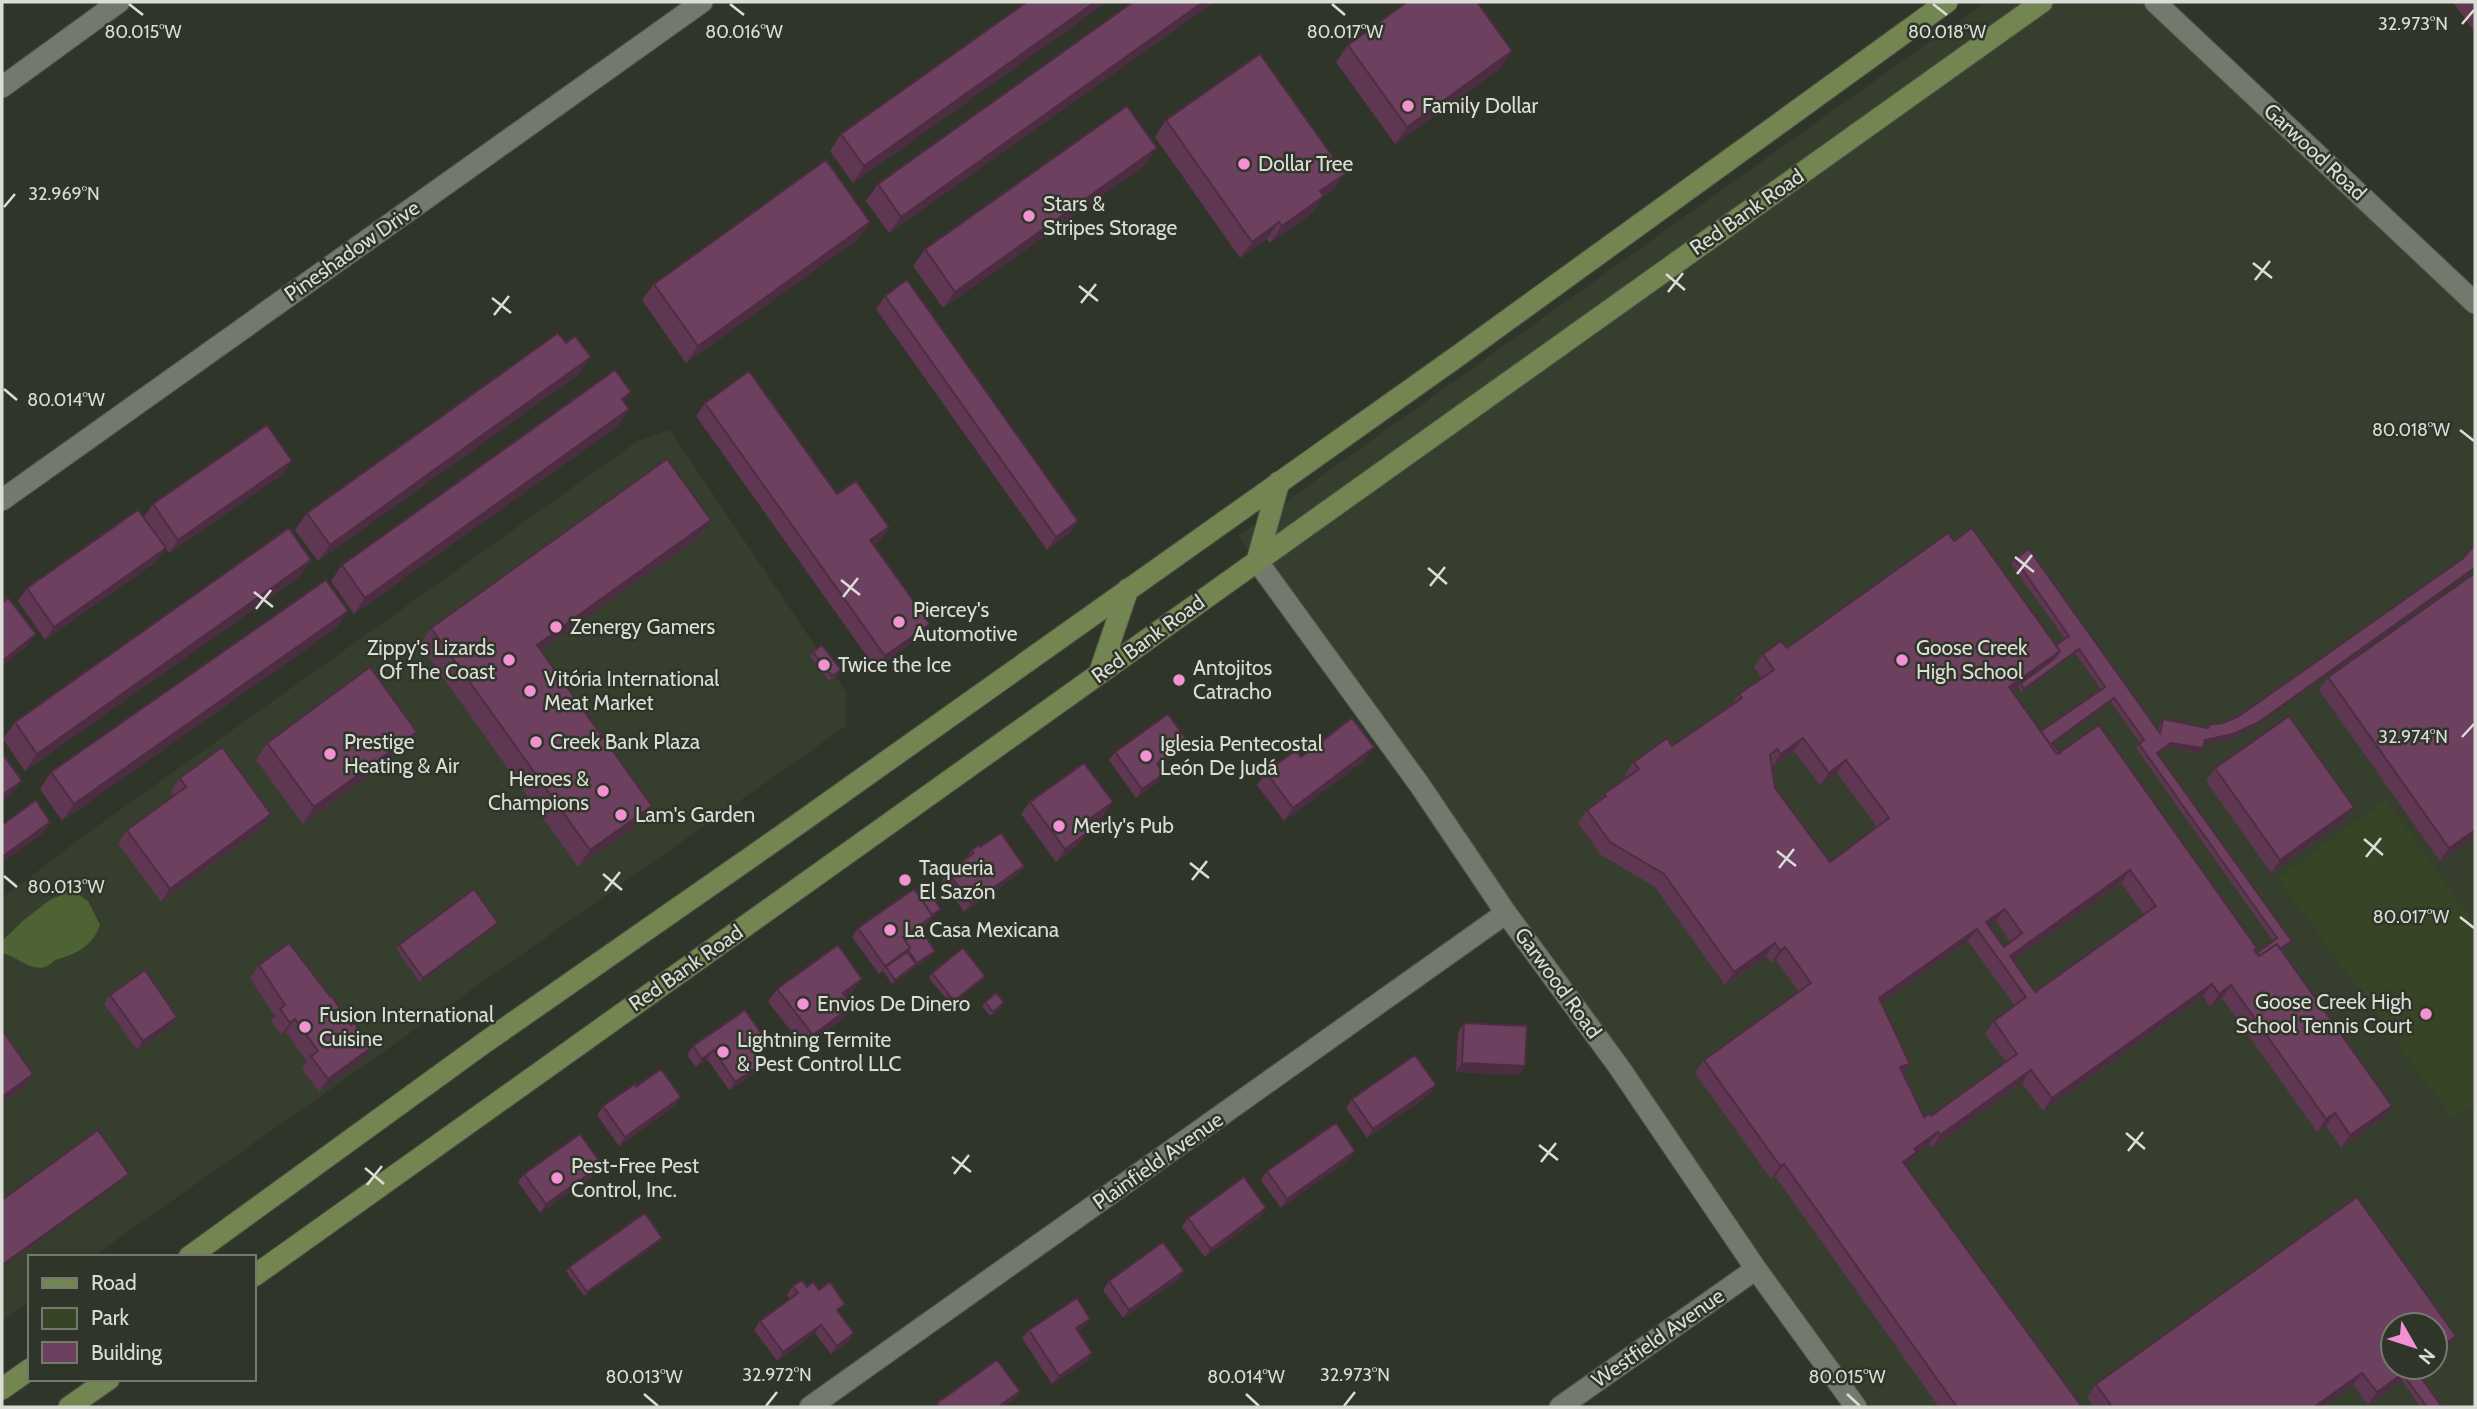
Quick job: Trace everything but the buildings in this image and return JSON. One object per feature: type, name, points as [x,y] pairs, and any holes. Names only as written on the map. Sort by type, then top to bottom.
[{"type":"main road","points":[[192,1255],[484,1043],[1279,482],[1947,2]]},
{"type":"main road","name":"Red Bank Road","points":[[256,1275],[2042,2]]},
{"type":"main road","points":[[1257,561],[1279,482]]},
{"type":"main road","points":[[1099,674],[1128,589]]},
{"type":"main road","points":[[2,1389],[28,1370]]},
{"type":"main road","points":[[69,1407],[106,1381]]},
{"type":"street","points":[[2,87],[119,2]]},
{"type":"street","name":"Pineshadow Drive","points":[[2,500],[702,2]]},
{"type":"street","name":"Garwood Road","points":[[2155,2],[2475,303]]},
{"type":"street","name":"Garwood Road","points":[[1257,561],[1419,784],[1506,913],[1619,1067],[1756,1269],[1856,1407]]},
{"type":"street","name":"Plainfield Avenue","points":[[810,1407],[1506,913]]},
{"type":"street","name":"Westfield Avenue","points":[[1560,1407],[1756,1269]]},
{"type":"shaded area","name":"Goose Creek High School","points":[[1985,2],[2155,2],[2475,303],[2475,1407],[1856,1407],[1419,784],[1238,536]]},
{"type":"shaded area","points":[[670,430],[846,692],[846,726],[95,1255],[28,1255],[28,1302],[2,1320],[2,898],[92,830],[638,441]]},
{"type":"shaded area","points":[[72,890],[88,901],[100,925],[88,944],[42,968],[2,953],[2,941],[25,919],[50,900]]},
{"type":"green space","name":"Goose Creek High School Tennis Court","points":[[2386,800],[2475,924],[2475,1104],[2453,1119],[2278,878]]},
{"type":"place","name":"Family Dollar","points":[[1408,106]]},
{"type":"place","name":"Dollar Tree","points":[[1244,164]]},
{"type":"place","name":"Stars & Stripes Storage","points":[[1029,216]]},
{"type":"place","name":"Piercey's Automotive","points":[[899,622]]},
{"type":"place","name":"Zenergy Gamers","points":[[556,627]]},
{"type":"place","name":"Zippy's Lizards Of The Coast","points":[[509,660]]},
{"type":"place","name":"Goose Creek High School","points":[[1902,660]]},
{"type":"place","name":"Twice the Ice","points":[[824,665]]},
{"type":"place","name":"Antojitos Catracho","points":[[1179,680]]},
{"type":"place","name":"Vitória International Meat Market","points":[[530,691]]},
{"type":"place","name":"Creek Bank Plaza","points":[[536,742]]},
{"type":"place","name":"Prestige Heating & Air","points":[[330,754]]},
{"type":"place","name":"Iglesia Pentecostal León De Judá","points":[[1146,756]]},
{"type":"place","name":"Heroes & Champions","points":[[603,791]]},
{"type":"place","name":"Lam's Garden","points":[[621,815]]},
{"type":"place","name":"Merly's Pub","points":[[1059,826]]},
{"type":"place","name":"Taqueria El Sazón","points":[[905,880]]},
{"type":"place","name":"La Casa Mexicana","points":[[890,930]]},
{"type":"place","name":"Envios De Dinero","points":[[803,1004]]},
{"type":"place","name":"Goose Creek High School Tennis Court","points":[[2426,1014]]},
{"type":"place","name":"Fusion International Cuisine","points":[[305,1027]]},
{"type":"place","name":"Lightning Termite & Pest Control LLC","points":[[723,1052]]},
{"type":"place","name":"Pest-Free Pest Control, Inc.","points":[[557,1178]]}]
